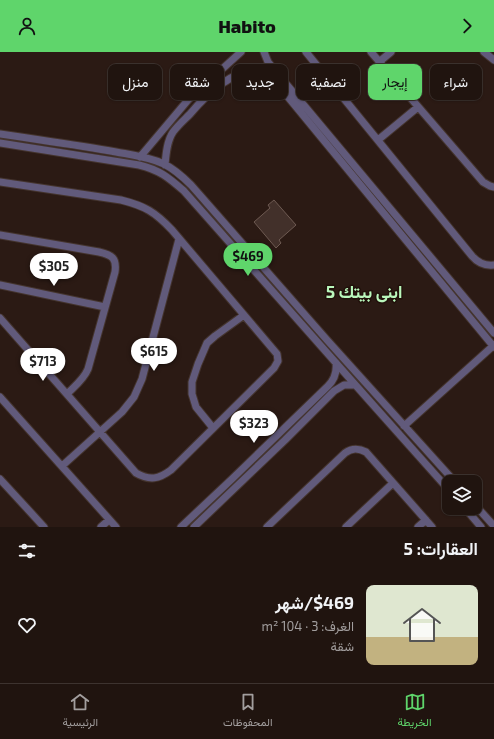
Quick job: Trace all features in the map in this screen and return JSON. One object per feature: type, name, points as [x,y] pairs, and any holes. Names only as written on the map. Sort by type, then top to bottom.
[{"type":"street","points":[[224,68],[241,52]]},
{"type":"street","points":[[264,52],[269,64]]},
{"type":"street","points":[[306,52],[476,261],[483,265],[494,265]]},
{"type":"street","points":[[371,52],[483,182],[494,187]]},
{"type":"street","points":[[379,62],[391,52]]},
{"type":"street","points":[[484,52],[494,60]]},
{"type":"street","points":[[165,164],[168,143],[173,132],[196,107],[225,81],[232,77]]},
{"type":"street","points":[[288,92],[494,332]]},
{"type":"street","points":[[288,97],[494,346],[404,426]]},
{"type":"street","points":[[140,157],[188,100]]},
{"type":"street","points":[[378,140],[418,107]]},
{"type":"street","points":[[0,134],[140,157],[165,164],[179,173],[449,475]]},
{"type":"street","points":[[0,143],[139,165],[162,173],[170,179],[184,191],[442,482]]},
{"type":"street","points":[[0,182],[135,203],[147,209],[159,217],[172,230],[277,354],[278,361],[274,368],[171,470],[164,476],[150,478],[136,473],[0,318]]},
{"type":"street","points":[[0,235],[99,252],[109,255],[115,262],[116,266],[90,363],[86,373],[67,394]]},
{"type":"street","points":[[62,466],[101,432],[134,397],[139,387],[150,352],[179,239]]},
{"type":"street","points":[[434,274],[440,268]]},
{"type":"street","points":[[0,285],[105,307]]},
{"type":"street","points":[[213,428],[196,406],[192,394],[192,382],[198,364],[208,343],[215,336],[244,315]]},
{"type":"street","points":[[194,527],[285,440],[331,388],[335,375],[336,363]]},
{"type":"street","points":[[181,527],[279,433],[331,388],[355,384]]},
{"type":"street","points":[[0,397],[116,527]]},
{"type":"street","points":[[0,408],[11,409]]},
{"type":"street","points":[[279,433],[285,440]]},
{"type":"street","points":[[267,527],[349,450],[360,449],[366,452],[432,527]]},
{"type":"street","points":[[0,479],[40,526]]},
{"type":"street","points":[[232,479],[238,485]]},
{"type":"street","points":[[346,527],[393,483]]},
{"type":"street","points":[[482,513],[494,526]]},
{"type":"street","points":[[471,515],[482,527]]},
{"type":"street","points":[[101,527],[109,520]]},
{"type":"street","points":[[418,527],[426,520]]},
{"type":"building","points":[[274,200],[296,225],[279,240],[281,243],[276,248],[254,222],[270,208],[268,205]]},
{"type":"district","name":"ابنى بيتك 5","points":[[364,291]]}]
